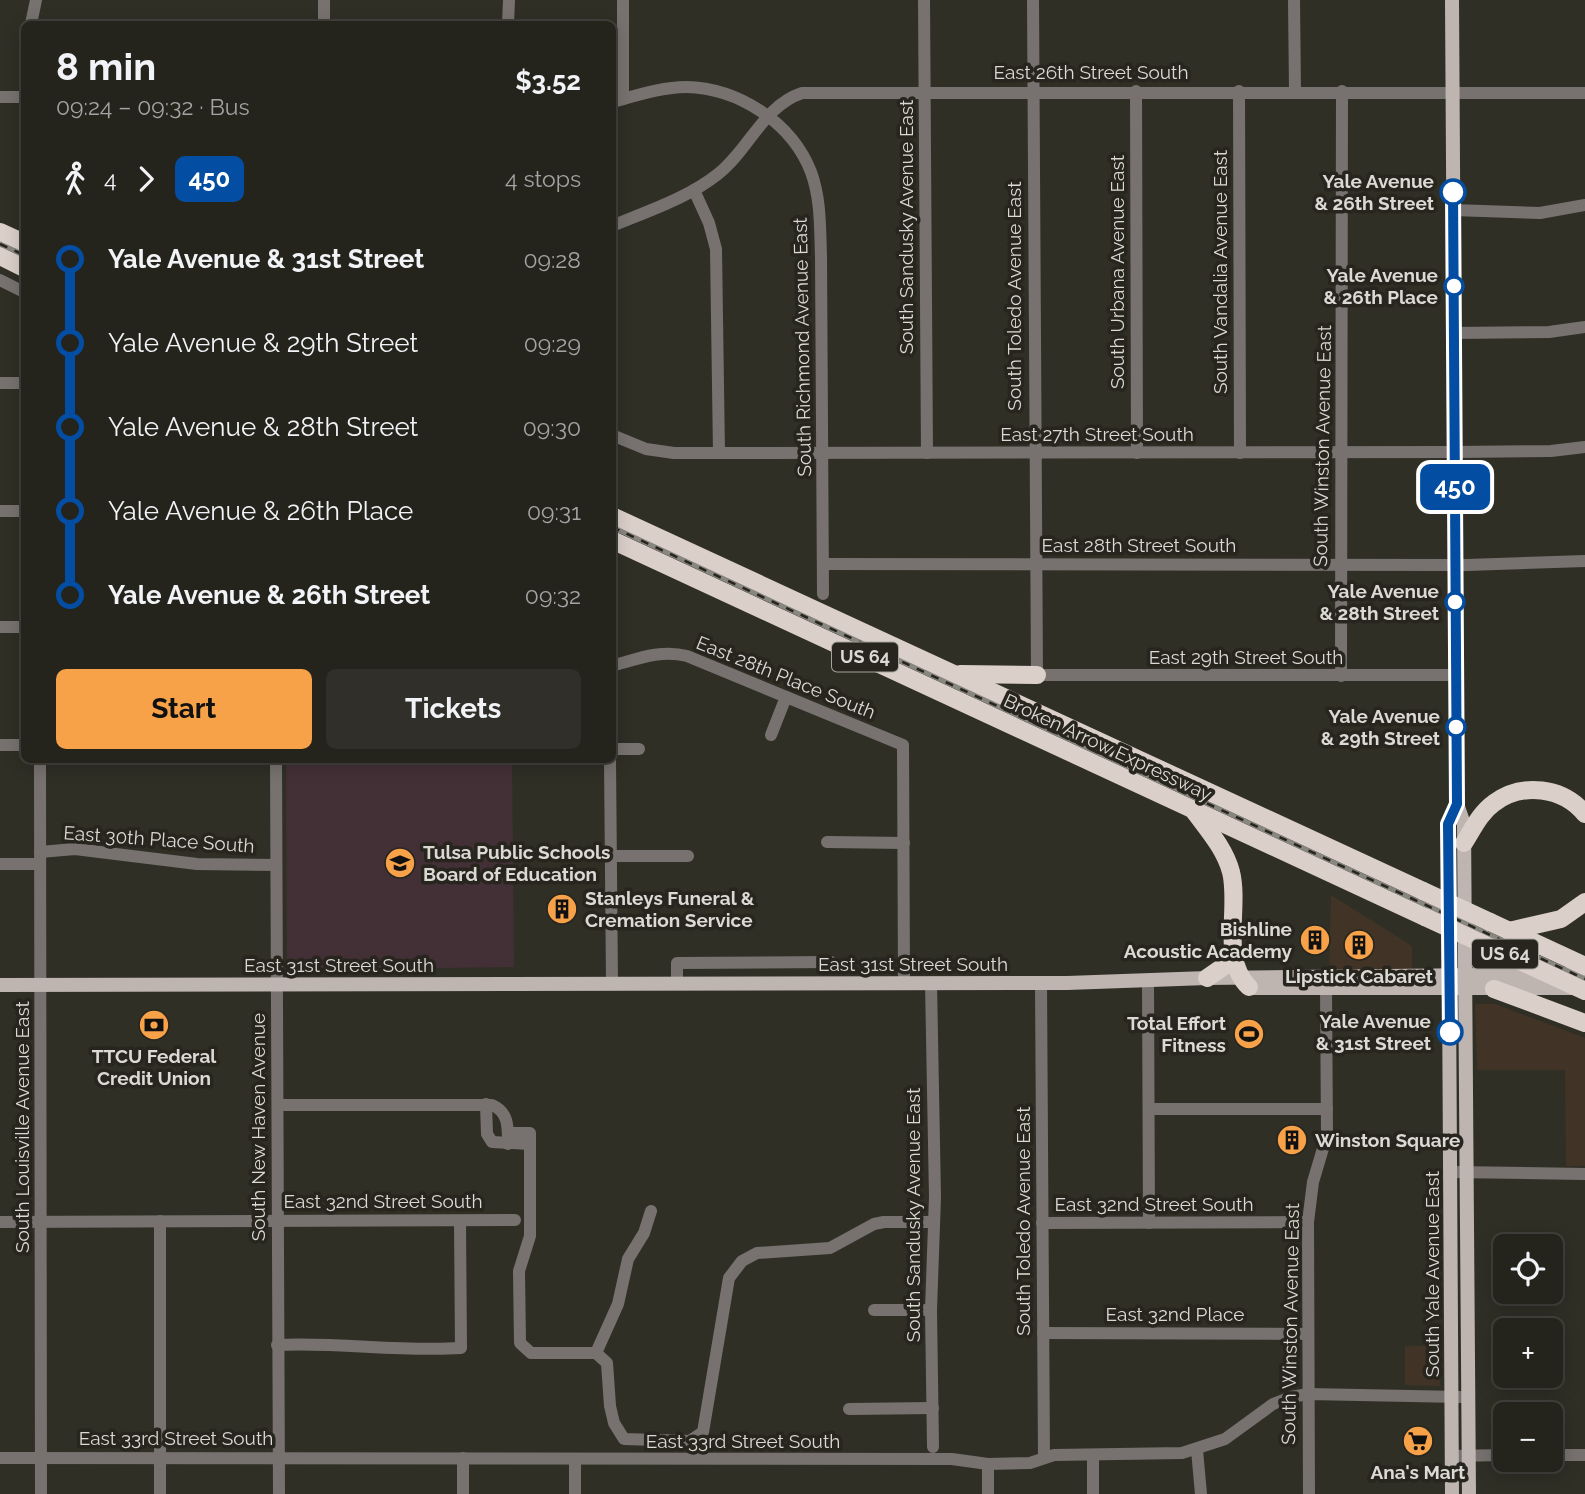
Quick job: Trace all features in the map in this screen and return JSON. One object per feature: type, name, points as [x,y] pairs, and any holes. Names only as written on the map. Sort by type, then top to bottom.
[{"type":"highway","points":[[0,232],[21,242]]},
{"type":"highway","points":[[0,256],[21,266]]},
{"type":"highway","name":"Broken Arrow Expressway","points":[[616,517],[1585,966]]},
{"type":"highway","name":"Broken Arrow Expressway","points":[[616,541],[1585,989]]},
{"type":"highway","points":[[956,674],[1037,675]]},
{"type":"highway","points":[[1464,843],[1486,810],[1516,792],[1539,790],[1556,793],[1573,802],[1585,814]]},
{"type":"highway","points":[[1194,810],[1224,853],[1231,872],[1234,952],[1244,983]]},
{"type":"highway","points":[[1509,931],[1561,919],[1585,902]]},
{"type":"highway","points":[[1208,978],[1228,963],[1234,952]]},
{"type":"highway","points":[[1494,989],[1585,1023]]},
{"type":"main road","name":"South Yale Avenue East","points":[[1452,0],[1457,804],[1464,824],[1457,982]]},
{"type":"main road","name":"South Yale Avenue East","points":[[1452,1494],[1451,1397],[1458,1174],[1457,982],[1448,824],[1457,804]]},
{"type":"main road","name":"East 31st Street South","points":[[1148,983],[1208,978],[1326,988],[1585,974]]},
{"type":"main road","name":"East 31st Street South","points":[[0,985],[1457,982],[1494,989],[1585,989]]},
{"type":"main road","name":"South Yale Avenue East","points":[[1458,1174],[1469,1397],[1469,1494]]},
{"type":"street","points":[[32,21],[36,0]]},
{"type":"street","points":[[324,0],[324,21]]},
{"type":"street","points":[[508,21],[509,0]]},
{"type":"street","points":[[623,0],[618,100],[685,87],[733,96],[768,116]]},
{"type":"street","name":"South Sandusky Avenue East","points":[[924,0],[927,453]]},
{"type":"street","name":"South Toledo Avenue East","points":[[1032,0],[1037,675]]},
{"type":"street","points":[[1294,0],[1295,91]]},
{"type":"street","name":"South Urbana Avenue East","points":[[1136,91],[1137,453]]},
{"type":"street","name":"South Vandalia Avenue East","points":[[1239,91],[1240,453]]},
{"type":"street","name":"South Winston Avenue East","points":[[1341,676],[1342,91]]},
{"type":"street","name":"East 26th Street South","points":[[616,224],[694,190],[726,168],[777,105],[802,93],[1585,93]]},
{"type":"street","points":[[0,97],[21,97]]},
{"type":"street","name":"South Richmond Avenue East","points":[[768,116],[801,152],[811,172],[818,200],[823,594]]},
{"type":"street","points":[[694,190],[709,223],[716,249],[719,453]]},
{"type":"street","points":[[1453,210],[1539,213],[1585,205]]},
{"type":"street","points":[[0,280],[21,290]]},
{"type":"street","points":[[1454,333],[1549,332],[1585,327]]},
{"type":"street","points":[[0,383],[21,383]]},
{"type":"street","name":"East 27th Street South","points":[[616,437],[646,449],[719,453],[1455,452],[1551,451],[1585,447]]},
{"type":"street","points":[[0,511],[21,511]]},
{"type":"street","name":"East 28th Street South","points":[[823,564],[1455,564],[1585,561]]},
{"type":"street","points":[[0,627],[21,627]]},
{"type":"street","name":"East 28th Place South","points":[[616,665],[652,655],[674,653],[903,745],[904,843]]},
{"type":"street","name":"East 29th Street South","points":[[1037,675],[1456,675]]},
{"type":"street","points":[[771,736],[786,697]]},
{"type":"street","points":[[0,745],[21,745]]},
{"type":"street","points":[[616,749],[639,749]]},
{"type":"street","name":"South Louisville Avenue East","points":[[40,763],[41,1494]]},
{"type":"street","name":"South New Haven Avenue","points":[[276,763],[279,1494]]},
{"type":"street","points":[[610,763],[612,984]]},
{"type":"street","points":[[827,842],[904,843],[904,983]]},
{"type":"street","name":"East 30th Place South","points":[[0,864],[75,849],[197,864],[276,865]]},
{"type":"street","points":[[611,856],[688,856]]},
{"type":"street","name":"East 31st Street South","points":[[677,984],[677,963],[831,962]]},
{"type":"street","name":"South Sandusky Avenue East","points":[[931,983],[933,1447]]},
{"type":"street","points":[[1148,983],[1149,1223]]},
{"type":"street","name":"South Toledo Avenue East","points":[[1041,984],[1044,1458]]},
{"type":"street","name":"South Winston Avenue East","points":[[1309,1494],[1308,1222],[1313,1182],[1325,1143],[1326,988]]},
{"type":"street","points":[[486,1104],[489,1139],[497,1144],[508,1139],[530,1138],[530,1236],[519,1271],[520,1343],[531,1353],[596,1353],[607,1363],[610,1406],[614,1423],[624,1439],[690,1441],[703,1432],[729,1278],[742,1261],[771,1250],[831,1248],[874,1224],[934,1222]]},
{"type":"street","points":[[278,1105],[486,1104],[502,1111],[508,1139]]},
{"type":"street","points":[[1150,1110],[1327,1109]]},
{"type":"street","points":[[1458,1174],[1585,1174]]},
{"type":"street","points":[[596,1353],[618,1304],[628,1259],[644,1233],[651,1211]]},
{"type":"street","name":"East 32nd Street South","points":[[0,1222],[515,1220]]},
{"type":"street","points":[[160,1221],[160,1494]]},
{"type":"street","points":[[277,1345],[330,1344],[404,1350],[461,1348],[460,1221]]},
{"type":"street","name":"East 32nd Street South","points":[[1042,1223],[1308,1222]]},
{"type":"street","points":[[874,1310],[931,1310]]},
{"type":"street","name":"East 32nd Place","points":[[1043,1333],[1307,1334]]},
{"type":"street","name":"East 33rd Street South","points":[[0,1458],[279,1457],[575,1461],[952,1459],[988,1464],[1030,1463],[1044,1458],[1168,1455],[1197,1450],[1241,1430],[1273,1404],[1308,1394],[1469,1397]]},
{"type":"street","points":[[849,1409],[933,1408]]},
{"type":"street","points":[[1197,1450],[1201,1494]]},
{"type":"street","points":[[1093,1455],[1093,1494]]},
{"type":"street","points":[[1451,1456],[1493,1455]]},
{"type":"street","points":[[1563,1455],[1585,1455]]},
{"type":"street","points":[[463,1458],[463,1494]]},
{"type":"street","points":[[575,1461],[575,1494]]},
{"type":"street","points":[[988,1464],[988,1494]]},
{"type":"shaded area","name":"Tulsa Public Schools Board of Education","points":[[286,763],[512,763],[514,967],[287,970]]},
{"type":"shaded area","points":[[1331,895],[1412,946],[1412,969],[1329,971]]},
{"type":"shaded area","points":[[1475,1004],[1495,1004],[1585,1038],[1585,1166],[1566,1166],[1565,1070],[1477,1070]]},
{"type":"shaded area","points":[[1405,1346],[1441,1346],[1440,1386],[1405,1385]]},
{"type":"railway","points":[[0,244],[21,254]]},
{"type":"railway","points":[[616,529],[1585,979]]},
{"type":"bus line","name":"450","points":[[1450,1032],[1448,824],[1457,804],[1453,192]]},
{"type":"place","name":"Yale Avenue & 26th Street","points":[[1453,192]]},
{"type":"place","name":"Yale Avenue & 26th Place","points":[[1454,286]]},
{"type":"place","name":"Yale Avenue & 28th Street","points":[[1455,602]]},
{"type":"place","name":"Yale Avenue & 29th Street","points":[[1456,727]]},
{"type":"place","name":"Tulsa Public Schools Board of Education","points":[[400,863]]},
{"type":"place","name":"Stanleys Funeral & Cremation Service","points":[[562,909]]},
{"type":"place","name":"Bishline Acoustic Academy","points":[[1315,940]]},
{"type":"place","name":"Lipstick Cabaret","points":[[1359,945]]},
{"type":"place","name":"TTCU Federal Credit Union","points":[[154,1025]]},
{"type":"place","name":"Yale Avenue & 31st Street","points":[[1450,1032]]},
{"type":"place","name":"Total Effort Fitness","points":[[1249,1034]]},
{"type":"place","name":"Winston Square","points":[[1292,1140]]},
{"type":"place","name":"Ana's Mart","points":[[1418,1441]]}]
